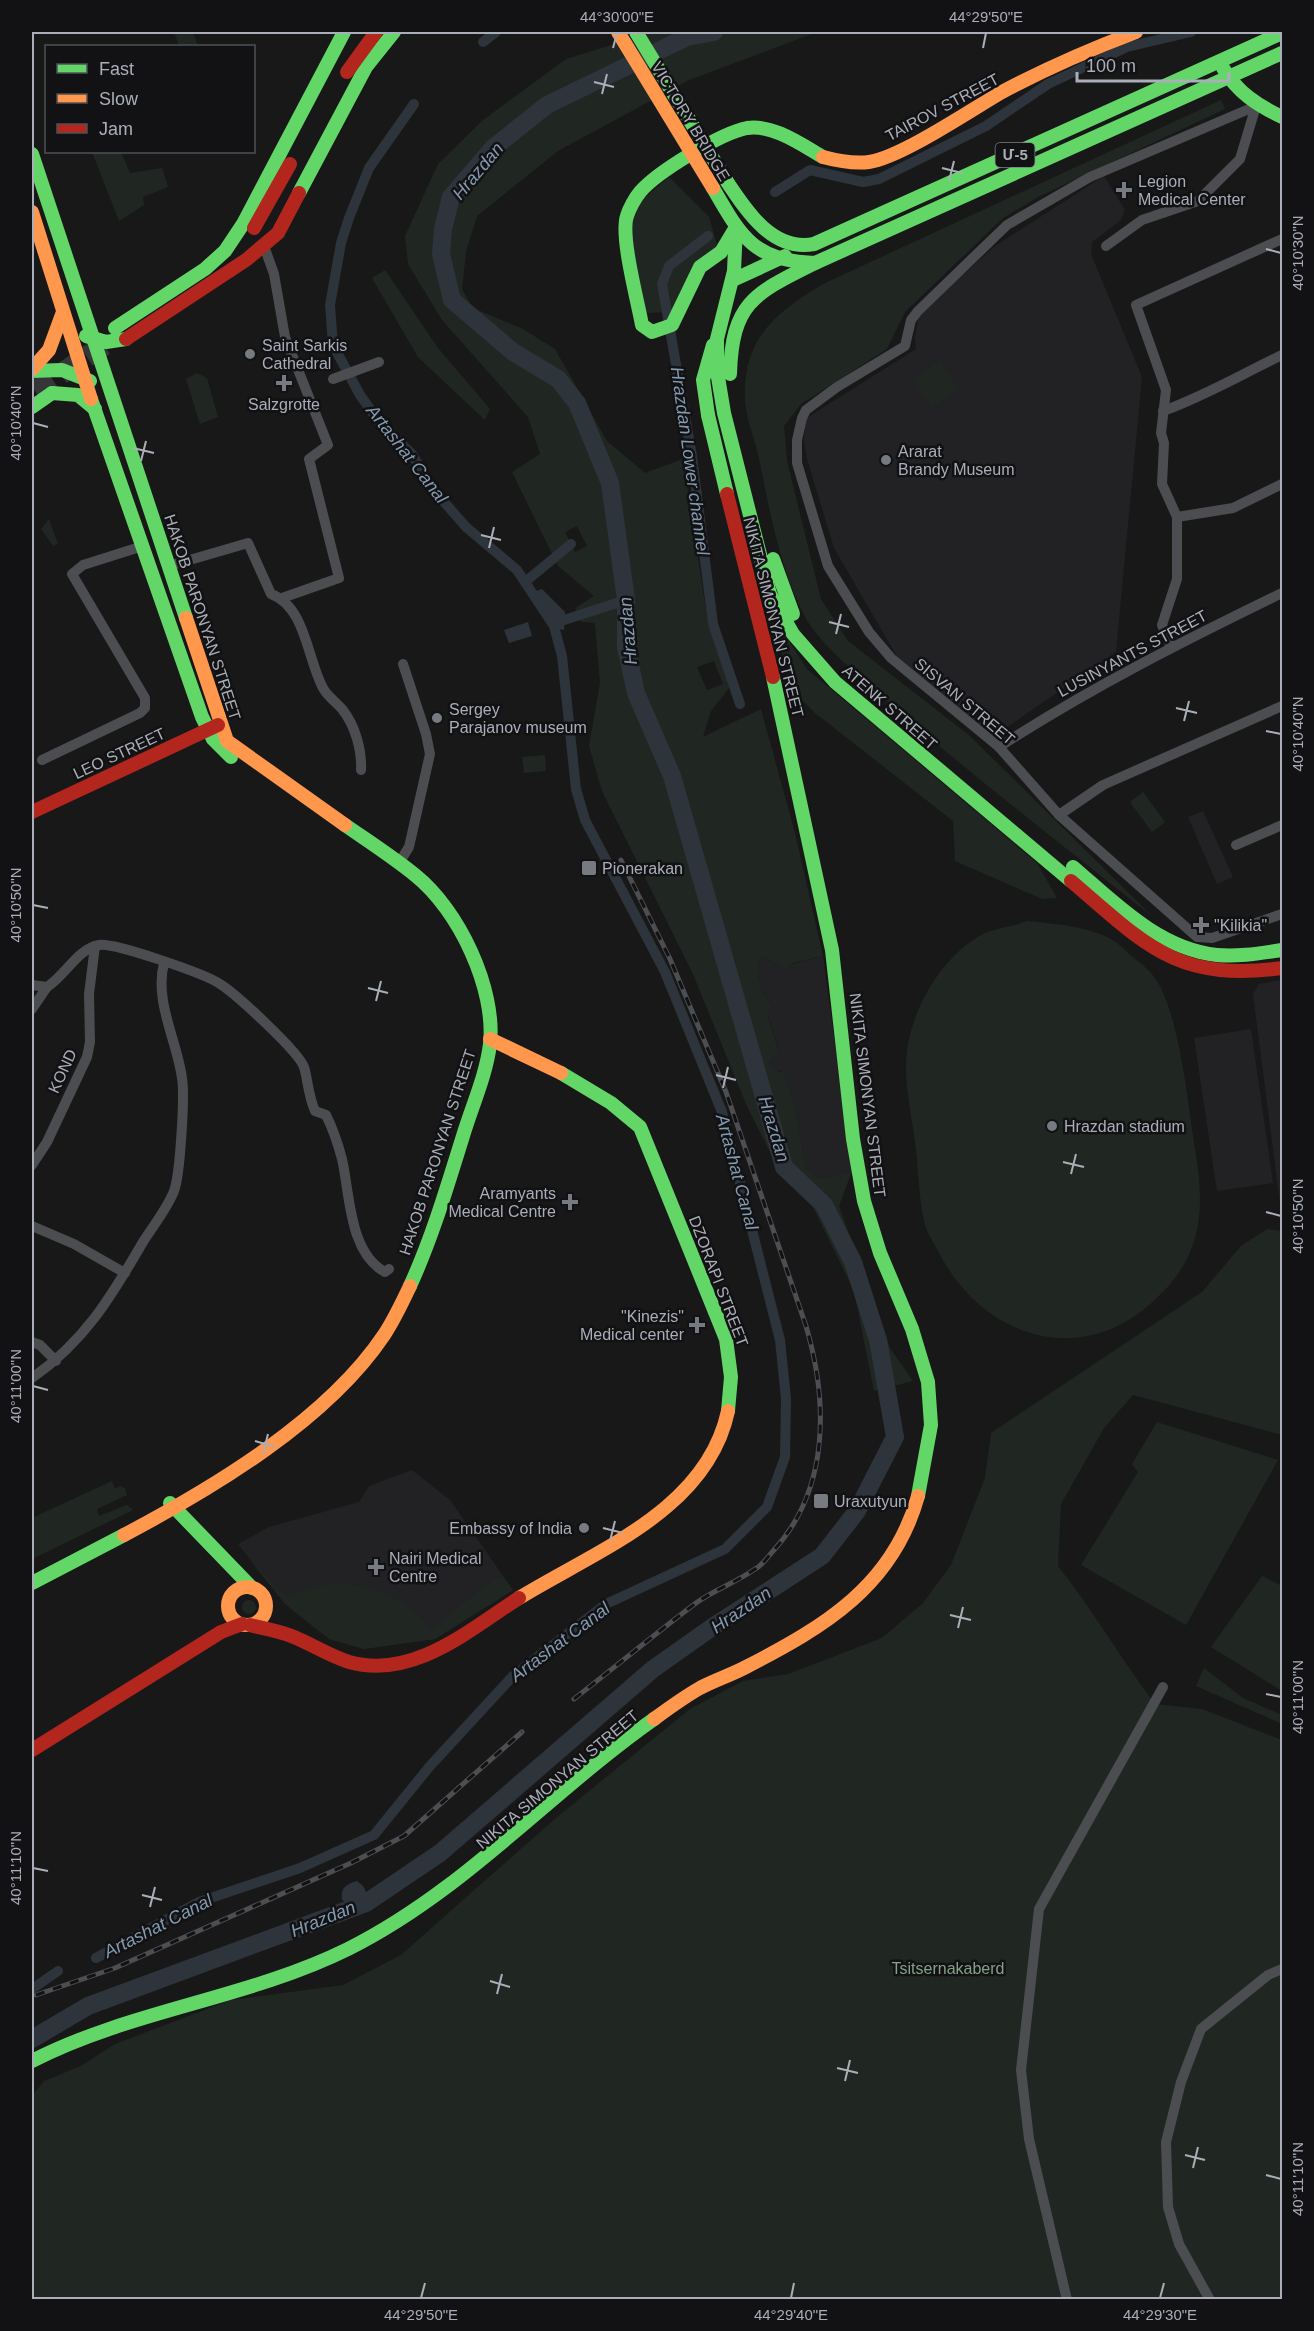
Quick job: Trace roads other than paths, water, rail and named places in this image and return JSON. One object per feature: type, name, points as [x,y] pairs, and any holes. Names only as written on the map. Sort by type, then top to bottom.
[{"type":"main road","points":[[32,407],[82,374],[94,342],[205,269],[225,251],[243,224],[344,32]]},
{"type":"main road","points":[[256,242],[271,200],[339,69],[362,32]]},
{"type":"main road","points":[[256,242],[274,218],[347,73],[376,32]]},
{"type":"main road","points":[[63,312],[75,330],[94,342],[115,343],[126,339],[288,219],[366,67],[394,32]]},
{"type":"main road","name":"VICTORY BRIDGE","points":[[618,32],[736,227],[755,248],[776,260]]},
{"type":"main road","name":"VICTORY BRIDGE","points":[[636,32],[752,219],[783,240],[809,245]]},
{"type":"main road","name":"TAIROV STREET","points":[[736,227],[722,252],[700,267],[691,281],[682,309],[672,325],[652,332],[640,320],[625,223],[628,211],[640,192],[675,164],[725,136],[748,128],[782,134],[824,157],[845,162],[870,162],[897,152],[1005,92],[1102,45],[1136,32]]},
{"type":"main road","name":"Մ-5","points":[[733,280],[1282,33]]},
{"type":"main road","name":"Մ-5","points":[[814,263],[1282,53]]},
{"type":"main road","points":[[1220,62],[1228,79],[1256,105],[1282,117]]},
{"type":"main road","points":[[1193,74],[1201,91]]},
{"type":"main road","name":"HAKOB PARONYAN STREET","points":[[32,154],[227,741],[417,876],[441,901],[466,940],[484,986],[490,1013],[490,1039],[486,1064],[434,1221],[398,1311],[367,1359],[298,1425],[170,1507],[32,1583]]},
{"type":"main road","name":"HAKOB PARONYAN STREET","points":[[32,212],[82,374],[207,731],[217,747],[408,880],[438,909],[458,940],[474,980],[479,1016],[478,1037],[469,1084],[404,1275],[368,1344],[319,1399],[252,1450],[170,1507],[32,1573]]},
{"type":"main road","name":"VICTORY BRIDGE","points":[[752,219],[756,269],[755,294]]},
{"type":"main road","name":"ATENK STREET","points":[[736,227],[733,280],[717,339],[719,384],[724,413],[770,593],[788,628],[816,663],[835,682],[1145,944],[1175,961],[1204,968],[1238,973],[1282,968]]},
{"type":"main road","points":[[776,260],[814,263]]},
{"type":"main road","points":[[755,294],[814,263]]},
{"type":"main road","name":"ATENK STREET","points":[[755,294],[735,326],[729,353],[730,380],[740,431],[778,577],[790,610],[810,639],[859,689],[1154,934],[1181,948],[1224,956],[1250,956],[1282,950]]},
{"type":"main road","points":[[32,370],[49,350],[63,312]]},
{"type":"main road","points":[[84,313],[103,327],[116,328]]},
{"type":"main road","points":[[112,395],[113,359],[126,339]]},
{"type":"main road","name":"NIKITA SIMONYAN STREET","points":[[32,2061],[48,2052],[121,2026],[310,1967],[368,1939],[413,1913],[473,1871],[624,1740],[698,1690],[765,1657],[821,1624],[858,1595],[898,1548],[912,1510],[925,1462],[931,1404],[912,1327],[872,1232],[864,1205],[856,1161],[833,957],[810,837],[701,392],[708,355],[717,339]]},
{"type":"main road","points":[[32,370],[54,369],[82,374],[93,372],[94,342]]},
{"type":"main road","points":[[82,374],[112,395]]},
{"type":"main road","points":[[708,415],[710,387],[713,383],[719,384]]},
{"type":"main road","points":[[52,393],[78,395],[95,409]]},
{"type":"main road","name":"LEO STREET","points":[[32,812],[220,724]]},
{"type":"main road","name":"DZORAPI STREET","points":[[291,1635],[347,1661],[376,1665],[399,1662],[436,1651],[521,1596],[628,1532],[668,1503],[694,1480],[726,1425],[733,1393],[731,1360],[726,1339],[640,1126],[628,1113],[611,1103],[514,1048],[490,1039]]},
{"type":"main road","points":[[170,1507],[252,1588],[263,1595],[266,1609],[291,1635]]},
{"type":"main road","points":[[170,1507],[229,1573],[230,1615],[221,1632]]},
{"type":"main road","points":[[231,1596],[242,1588],[252,1588]]},
{"type":"main road","points":[[32,1750],[221,1632],[261,1620],[266,1609]]},
{"type":"main road","points":[[230,1615],[246,1625],[291,1635]]},
{"type":"street","points":[[1106,246],[1142,220],[1198,201],[1240,159],[1256,105]]},
{"type":"street","name":"SISVAN STREET","points":[[1256,105],[1090,177],[1007,225],[918,311],[911,320],[905,346],[837,387],[806,410],[797,440],[797,463],[828,566],[868,632],[891,658],[999,747],[1059,815],[1197,937],[1212,938],[1282,914]]},
{"type":"street","points":[[1172,646],[1162,625],[1177,579],[1177,517],[1162,484],[1163,411],[1166,390],[1136,305],[1282,239]]},
{"type":"street","points":[[256,242],[274,274],[285,337],[328,445],[309,459],[339,578],[282,598]]},
{"type":"street","points":[[1163,411],[1198,399],[1232,379],[1282,355]]},
{"type":"street","points":[[333,379],[379,362]]},
{"type":"street","points":[[1177,517],[1233,508],[1282,484]]},
{"type":"street","points":[[169,566],[248,543],[271,594],[282,598],[301,628],[324,690],[351,721],[362,757],[361,770]]},
{"type":"street","points":[[42,760],[140,713],[145,708],[145,698],[72,574],[83,565],[143,546]]},
{"type":"street","name":"LUSINYANTS STREET","points":[[999,747],[1067,703],[1172,646],[1282,593]]},
{"type":"street","points":[[399,863],[409,847],[430,754],[426,734],[403,664]]},
{"type":"street","points":[[1059,815],[1103,785],[1282,706]]},
{"type":"street","points":[[1236,845],[1282,825]]},
{"type":"street","points":[[32,1009],[47,987],[68,969],[80,954],[102,944],[121,947],[205,975],[221,984],[266,1024],[304,1068],[307,1092],[315,1111],[326,1115],[336,1140],[348,1192],[352,1222],[372,1262],[385,1272],[389,1269]]},
{"type":"street","name":"KOND","points":[[32,1165],[47,1142],[87,1057],[90,1042],[88,994],[95,946]]},
{"type":"street","points":[[32,1378],[56,1361],[94,1320],[175,1189],[184,1101],[175,1042],[164,1006],[161,974],[164,963]]},
{"type":"street","points":[[32,985],[47,987]]},
{"type":"street","points":[[32,1226],[74,1244],[125,1273]]},
{"type":"street","points":[[32,1342],[40,1345],[56,1361]]},
{"type":"street","points":[[1067,2300],[1029,2139],[1021,2070],[1039,1909],[1163,1687]]},
{"type":"street","points":[[1210,2300],[1179,2244],[1168,2207],[1166,2142],[1178,2090],[1201,2029],[1268,1975],[1282,1969]]},
{"type":"waterway","name":"Artashat Canal","points":[[483,42],[496,32]]},
{"type":"waterway","name":"Hrazdan","points":[[32,2039],[88,2006],[366,1903],[440,1853],[653,1669],[711,1628],[822,1556],[857,1511],[895,1437],[878,1340],[853,1262],[824,1205],[784,1167],[672,776],[636,693],[626,647],[626,600],[610,483],[577,403],[558,379],[513,352],[452,300],[441,254],[443,229],[451,197],[493,148],[547,105],[687,37],[714,32]]},
{"type":"waterway","name":"Hrazdan Lower channel","points":[[775,192],[810,170],[863,182],[879,179],[986,126],[1048,84],[1127,47],[1191,32]]},
{"type":"waterway","name":"Artashat Canal","points":[[96,1958],[199,1902],[300,1868],[374,1835],[430,1766],[513,1676],[606,1604],[725,1549],[767,1507],[785,1457],[786,1399],[780,1340],[722,1112],[665,972],[585,820],[576,789],[562,656],[554,626],[517,570],[466,527],[431,487],[412,454],[380,423],[360,395],[333,345],[330,305],[341,243],[349,218],[369,168],[414,104]]},
{"type":"waterway","name":"Hrazdan Lower channel","points":[[708,236],[669,266],[662,284],[692,456],[713,624],[740,704]]},
{"type":"waterway","points":[[525,582],[571,544]]},
{"type":"waterway","points":[[555,613],[561,621],[626,600]]},
{"type":"waterway","points":[[32,1989],[58,1971]]},
{"type":"tunnel","points":[[35,391],[112,340]]},
{"type":"railway","points":[[574,1699],[696,1603],[763,1563],[792,1526],[806,1499],[815,1472],[819,1443],[818,1384],[806,1326],[726,1092],[670,959],[621,860]]},
{"type":"railway","points":[[36,1995],[115,1968],[351,1863],[404,1836],[522,1732]]},
{"type":"place","name":"Legion Medical Center","points":[[1124,190]]},
{"type":"place","name":"Saint Sarkis Cathedral","points":[[250,354]]},
{"type":"place","name":"Salzgrotte","points":[[284,383]]},
{"type":"place","name":"Ararat Brandy Museum","points":[[886,460]]},
{"type":"place","name":"Sergey Parajanov museum","points":[[437,718]]},
{"type":"place","name":"Pionerakan","points":[[589,868]]},
{"type":"place","name":"\"Kilikia\"","points":[[1201,925]]},
{"type":"place","name":"Hrazdan stadium","points":[[1052,1126]]},
{"type":"place","name":"Aramyants Medical Centre","points":[[570,1202]]},
{"type":"place","name":"\"Kinezis\" Medical center","points":[[697,1325]]},
{"type":"place","name":"Uraxutyun","points":[[821,1501]]},
{"type":"place","name":"Embassy of India","points":[[584,1528]]},
{"type":"place","name":"Nairi Medical Centre","points":[[376,1567]]},
{"type":"park label","name":"Tsitsernakaberd","points":[[948,1968]]}]
